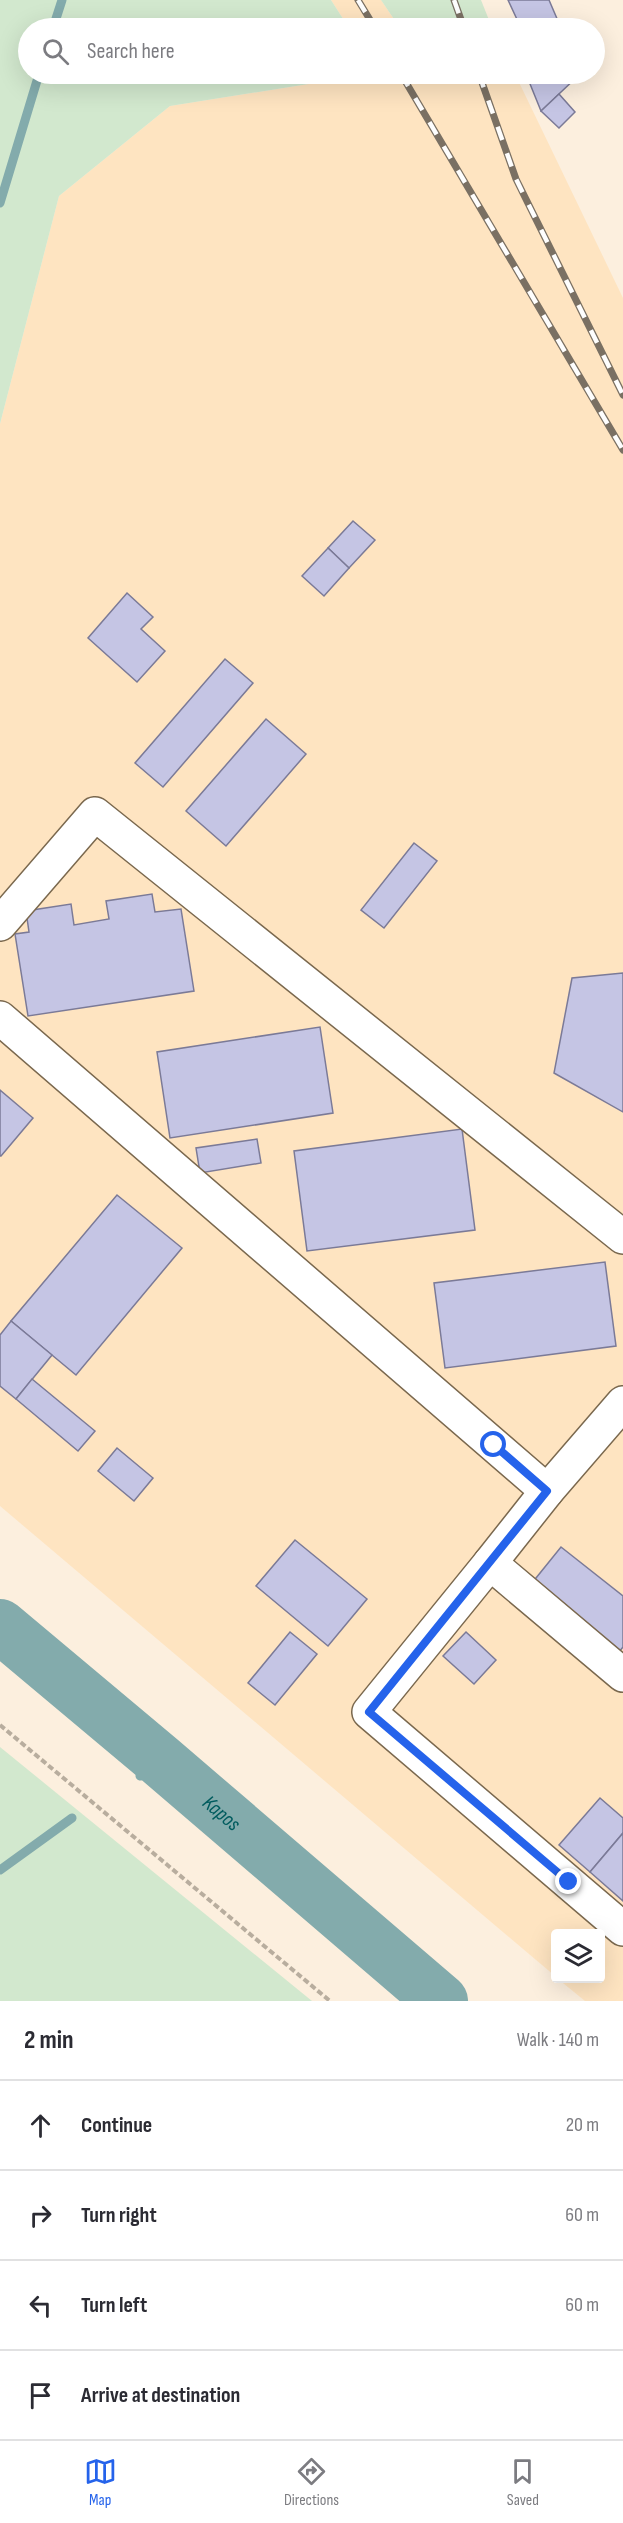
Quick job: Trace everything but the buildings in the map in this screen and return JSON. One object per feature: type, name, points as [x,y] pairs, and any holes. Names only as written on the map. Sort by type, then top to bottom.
[{"type":"lane","points":[[0,924],[95,814],[623,1237]]},
{"type":"lane","points":[[0,1018],[547,1491]]},
{"type":"lane","points":[[620,1411],[547,1491],[369,1712],[623,1929]]},
{"type":"lane","points":[[490,1563],[623,1675]]},
{"type":"path","points":[[0,1725],[330,2001]]},
{"type":"shaded area","points":[[331,0],[381,0],[393,18],[343,18]]},
{"type":"shaded area","points":[[308,84],[520,84],[623,298],[623,2001],[585,2001],[563,1983],[605,1983],[605,1929],[551,1929],[551,1973],[0,1506],[0,424],[59,196],[170,106]]},
{"type":"green space","points":[[0,0],[331,0],[343,18],[18,18],[18,84],[308,84],[170,106],[59,196],[0,424]]},
{"type":"green space","points":[[381,0],[481,0],[488,18],[393,18]]},
{"type":"green space","points":[[0,1747],[312,2001],[0,2001]]},
{"type":"waterway","points":[[56,18],[62,0]]},
{"type":"waterway","points":[[0,203],[36,84]]},
{"type":"waterway","name":"Kapos","points":[[0,1626],[441,2001]]},
{"type":"waterway","points":[[140,1776],[161,1761]]},
{"type":"waterway","points":[[0,1870],[72,1818]]},
{"type":"railway","points":[[358,0],[369,18]]},
{"type":"railway","points":[[454,0],[460,18]]},
{"type":"railway","points":[[407,84],[623,450]]},
{"type":"railway","points":[[483,84],[516,179],[623,395]]},
{"type":"route","points":[[494,1445],[547,1491],[369,1712],[569,1882]]}]
